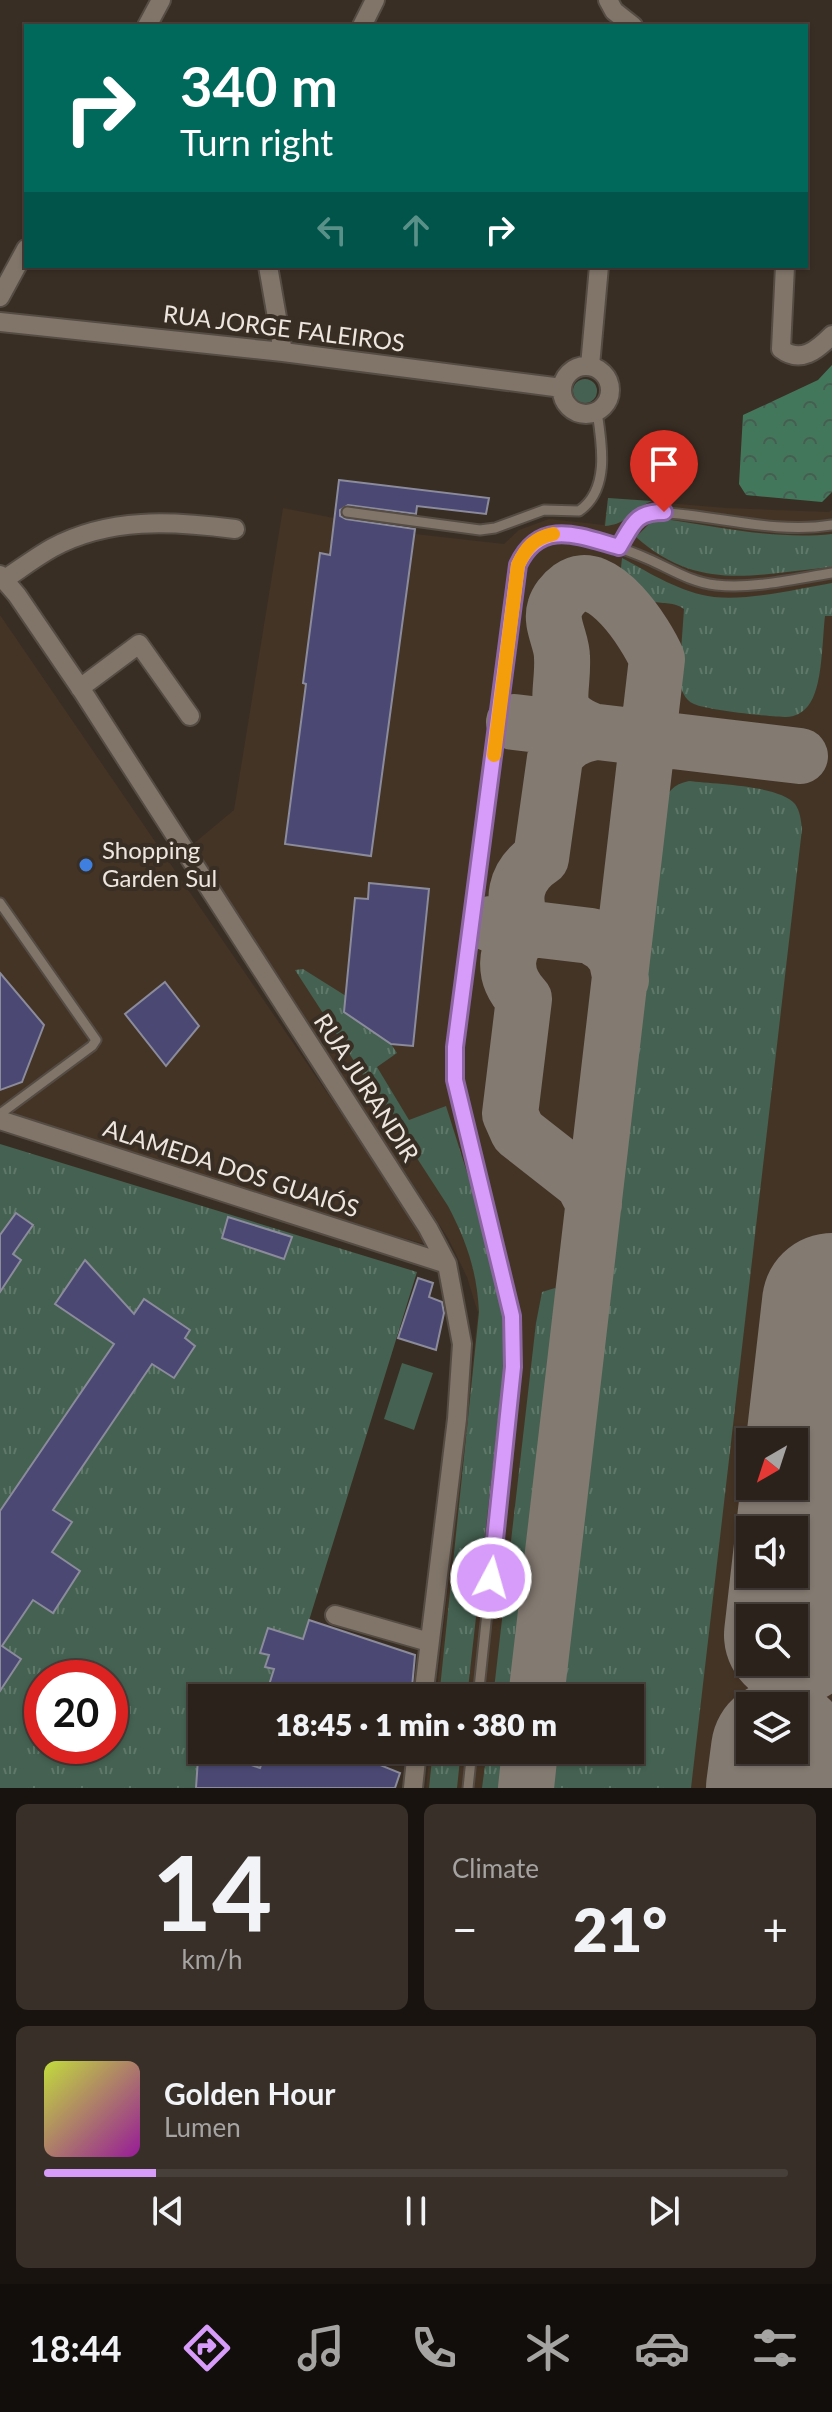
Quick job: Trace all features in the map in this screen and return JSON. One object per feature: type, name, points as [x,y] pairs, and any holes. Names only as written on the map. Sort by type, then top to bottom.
[{"type":"street","points":[[148,24],[161,0]]},
{"type":"street","points":[[363,24],[375,0]]},
{"type":"street","points":[[608,0],[614,11],[630,24]]},
{"type":"street","points":[[0,297],[24,253]]},
{"type":"street","points":[[268,268],[283,352]]},
{"type":"street","points":[[590,366],[599,268]]},
{"type":"street","points":[[785,268],[781,349],[791,355],[804,356],[814,352],[832,335]]},
{"type":"street","name":"RUA JORGE FALEIROS","points":[[0,322],[283,352],[562,388]]},
{"type":"street","points":[[590,366],[605,374],[609,382],[609,399],[597,412],[587,414],[569,407],[563,398],[562,388],[564,380],[574,368],[590,366]]},
{"type":"street","points":[[2,577],[53,547],[117,524],[183,522],[235,529]]},
{"type":"street","name":"RUA JURANDIR","points":[[2,577],[80,688],[428,1228],[447,1264],[462,1344],[457,1419],[424,1684]]},
{"type":"street","points":[[80,688],[139,644],[190,716]]},
{"type":"street","name":"ALAMEDA DOS GUAIÓS","points":[[0,1117],[447,1264]]},
{"type":"street","points":[[335,1615],[429,1642]]},
{"type":"street","points":[[413,1788],[416,1764]]},
{"type":"lane","points":[[347,512],[480,530],[495,528],[544,510],[579,511],[595,496],[601,468],[597,412]]},
{"type":"lane","points":[[619,547],[634,523],[650,512],[738,523],[814,528],[832,525]]},
{"type":"lane","points":[[479,1684],[513,1367],[512,1316],[455,1080],[455,1047],[518,565],[529,545],[553,534],[619,547],[699,582],[718,585],[766,584],[832,573]]},
{"type":"lane","points":[[0,903],[96,1040],[0,1117]]},
{"type":"lane","points":[[468,1788],[471,1764]]},
{"type":"shaded area","points":[[608,498],[726,508],[832,510],[832,1788],[426,1788],[429,1764],[644,1764],[644,1684],[438,1684],[478,1313],[467,1277],[448,1238],[192,845],[234,810],[283,508],[415,529],[415,534],[504,544],[519,530],[549,519],[604,525]]},
{"type":"shaded area","name":"Shopping Garden Sul","points":[[0,615],[432,1246],[205,1183],[0,1116]]},
{"type":"green space","points":[[832,365],[832,492],[822,502],[746,495],[739,484],[743,415],[818,380]]},
{"type":"green space","points":[[585,379],[593,383],[597,391],[593,399],[585,403],[577,399],[573,391],[577,383]]},
{"type":"green space","points":[[608,498],[652,501],[620,523],[605,526]]},
{"type":"green space","points":[[664,519],[769,534],[832,534],[832,567],[753,575],[706,573],[659,555],[636,537],[652,521]]},
{"type":"green space","points":[[622,558],[678,587],[714,597],[757,596],[832,583],[832,616],[825,616],[817,688],[808,706],[798,714],[786,717],[725,711],[688,700],[679,679],[684,609],[643,597],[620,577]]},
{"type":"green space","points":[[689,781],[775,793],[795,804],[802,829],[691,1788],[546,1788],[549,1764],[644,1764],[644,1684],[558,1684],[660,807],[665,797],[679,784]]},
{"type":"green space","points":[[303,969],[346,996],[344,1012],[391,1044],[397,1053],[377,1067],[409,1120],[446,1106],[490,1245],[502,1312],[504,1365],[469,1684],[440,1684],[479,1312],[473,1270],[461,1232],[448,1206],[295,970]]},
{"type":"green space","points":[[0,1144],[417,1272],[289,1684],[188,1684],[188,1764],[265,1764],[257,1788],[0,1788]]},
{"type":"green space","points":[[555,1288],[565,1297],[566,1316],[523,1684],[495,1684],[536,1323],[542,1292]]},
{"type":"green space","points":[[402,1363],[433,1373],[414,1430],[384,1419]]},
{"type":"green space","points":[[432,1764],[460,1764],[457,1788],[429,1788]]},
{"type":"green space","points":[[485,1764],[514,1764],[511,1788],[482,1788]]},
{"type":"building","points":[[339,480],[489,498],[486,514],[417,506],[416,514],[348,505],[340,510],[340,516],[346,519],[415,529],[371,856],[285,844],[320,553],[330,555]]},
{"type":"building","points":[[369,883],[429,889],[413,1046],[391,1044],[344,1012],[355,898],[368,899]]},
{"type":"building","points":[[0,973],[44,1025],[22,1082],[0,1090]]},
{"type":"building","points":[[165,982],[199,1026],[166,1066],[125,1014]]},
{"type":"building","points":[[16,1213],[33,1225],[13,1254],[21,1260],[0,1292],[0,1235]]},
{"type":"building","points":[[228,1217],[292,1237],[284,1259],[222,1238]]},
{"type":"building","points":[[85,1260],[134,1314],[144,1299],[190,1330],[185,1338],[195,1346],[174,1378],[152,1364],[53,1510],[72,1522],[52,1552],[80,1571],[53,1613],[33,1600],[2,1646],[21,1659],[0,1691],[0,1511],[114,1344],[55,1304]]},
{"type":"building","points":[[418,1278],[433,1283],[429,1297],[442,1302],[444,1313],[436,1350],[398,1338]]},
{"type":"building","points":[[309,1620],[415,1655],[412,1684],[269,1684],[274,1669],[265,1667],[269,1655],[260,1653],[268,1628],[303,1639]]},
{"type":"building","points":[[198,1764],[249,1764],[260,1768],[261,1764],[378,1764],[400,1773],[395,1788],[196,1788]]},
{"type":"taxiway","points":[[538,1684],[657,659],[644,634],[622,606],[596,586],[583,583],[570,588],[563,595],[554,614],[562,657],[560,694],[569,718],[595,732]]},
{"type":"taxiway","points":[[514,722],[800,756]]},
{"type":"taxiway","points":[[594,1204],[583,1183],[518,1132],[510,1114],[524,999],[512,981],[508,963],[513,945],[526,928],[518,908],[517,890],[525,872],[541,858],[555,758],[572,740],[595,732]]},
{"type":"taxiway","points":[[491,924],[591,936],[606,945],[616,957],[621,980]]},
{"type":"taxiway","points":[[526,1788],[529,1764]]},
{"type":"runway","points":[[798,1604],[832,1303]]},
{"type":"runway","points":[[776,1788],[779,1764]]},
{"type":"slow traffic","points":[[494,755],[518,565],[529,545],[536,539],[553,534]]},
{"type":"place","name":"Shopping Garden Sul","points":[[86,865]]},
{"type":"route","points":[[491,1578],[513,1367],[512,1316],[455,1080],[455,1047],[518,565],[529,545],[544,536],[553,534],[590,539],[619,547],[642,515],[664,512]]}]
